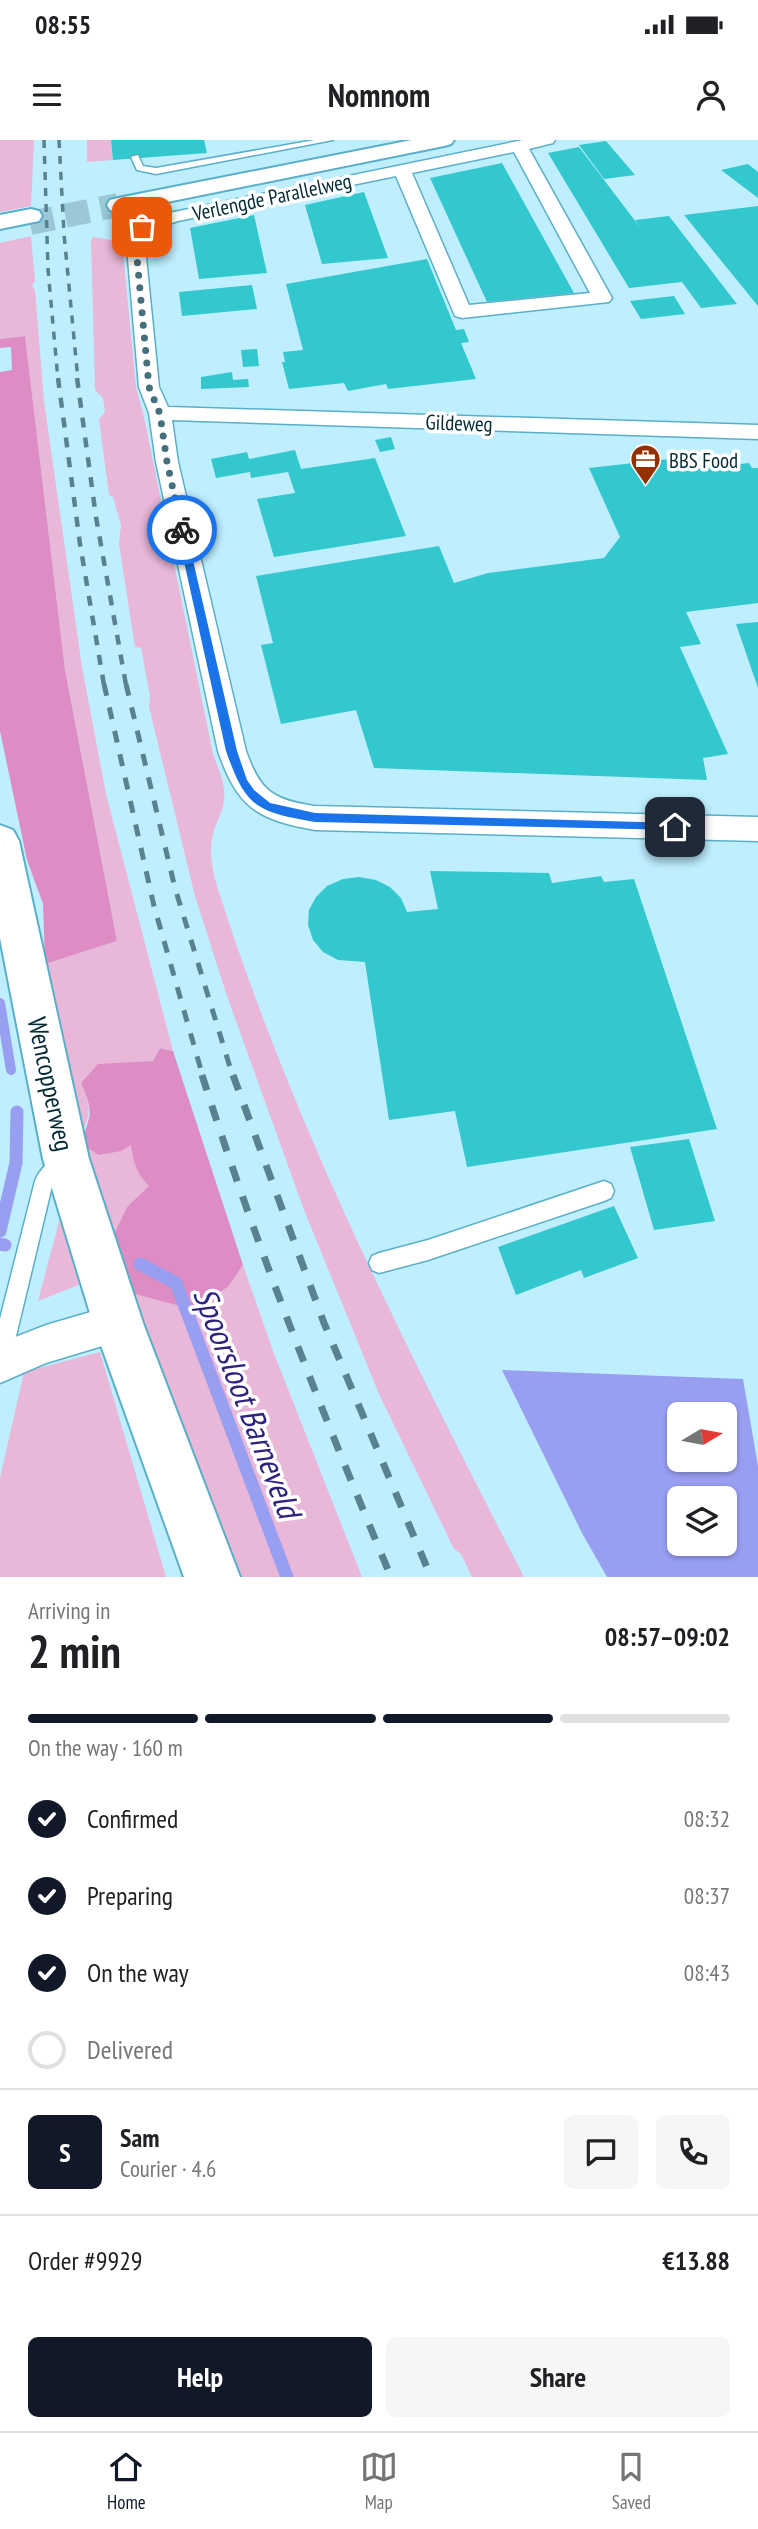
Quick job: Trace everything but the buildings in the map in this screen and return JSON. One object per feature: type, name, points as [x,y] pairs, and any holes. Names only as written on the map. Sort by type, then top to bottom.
[{"type":"main road","points":[[412,140],[117,202],[443,140]]},
{"type":"main road","points":[[0,222],[31,219],[0,229]]},
{"type":"main road","name":"Wencopperweg","points":[[0,841],[66,1159],[118,1323],[212,1577]]},
{"type":"street","name":"Verlengde Parallelweg","points":[[160,414],[149,387],[136,247],[137,232],[142,227],[174,217],[547,140]]},
{"type":"street","points":[[402,170],[462,312],[602,298],[519,146]]},
{"type":"street","points":[[160,414],[167,462],[232,751],[242,781],[259,802],[277,811],[315,818],[758,830]]},
{"type":"street","name":"Gildeweg","points":[[160,414],[758,432]]},
{"type":"street","points":[[0,1362],[47,1344],[118,1323]]},
{"type":"lane","points":[[135,158],[140,168],[156,172],[329,140]]},
{"type":"lane","points":[[0,1362],[44,1181],[66,1159]]},
{"type":"lane","points":[[379,1263],[428,1250],[604,1191]]},
{"type":"shaded area","points":[[0,140],[34,140],[31,206],[0,212]]},
{"type":"shaded area","points":[[87,140],[111,140],[113,160],[87,162]]},
{"type":"shaded area","points":[[31,236],[35,281],[32,286],[35,290],[44,401],[82,667],[106,794],[173,1051],[160,1048],[153,1061],[98,1065],[81,1083],[89,1108],[82,1133],[45,964],[117,941],[65,670],[25,336],[0,339],[0,243]]},
{"type":"shaded area","points":[[93,237],[122,242],[136,387],[213,754],[223,785],[223,806],[211,845],[217,884],[249,981],[283,1069],[357,1241],[524,1577],[472,1577],[461,1554],[454,1549],[379,1394],[304,1210],[227,996],[195,896],[149,707],[150,696],[141,648],[135,647],[119,544],[121,525],[113,497],[109,495],[99,419],[105,412],[103,398],[95,390]]},
{"type":"shaded area","points":[[25,336],[65,670],[117,941],[45,964],[43,904],[27,860],[0,731],[0,372],[12,370],[11,347],[0,348],[0,339]]},
{"type":"shaded area","points":[[160,1048],[173,1051],[243,1265],[228,1287],[191,1309],[131,1293],[112,1238],[127,1207],[149,1186],[136,1167],[131,1145],[121,1151],[99,1155],[86,1147],[84,1139],[90,1109],[81,1083],[98,1064],[153,1061]]},
{"type":"shaded area","points":[[132,1144],[136,1167],[150,1186],[127,1207],[112,1238],[86,1147],[100,1155]]},
{"type":"shaded area","points":[[61,1214],[81,1284],[38,1301]]},
{"type":"shaded area","points":[[243,1265],[273,1351],[362,1577],[241,1577],[131,1293],[191,1309],[228,1287]]},
{"type":"shaded area","points":[[100,1352],[166,1577],[0,1577],[0,1478],[24,1372]]},
{"type":"water","points":[[502,1370],[743,1379],[758,1466],[758,1577],[607,1577],[582,1533]]},
{"type":"waterway","name":"Spoorsloot Barneveld","points":[[0,1003],[11,1070]]},
{"type":"waterway","name":"Spoorsloot Barneveld","points":[[0,1231],[16,1163],[17,1112]]},
{"type":"waterway","name":"Spoorsloot Barneveld","points":[[0,1244],[5,1245]]},
{"type":"waterway","name":"Spoorsloot Barneveld","points":[[140,1264],[176,1283],[287,1577]]},
{"type":"tunnel","points":[[30,223],[118,205]]},
{"type":"railway","points":[[44,140],[48,269],[58,380]]},
{"type":"railway","points":[[59,140],[64,234],[78,380]]},
{"type":"railway","points":[[58,378],[80,544],[104,685]]},
{"type":"railway","points":[[77,378],[96,517],[126,685]]},
{"type":"railway","points":[[104,684],[154,906],[203,1077]]},
{"type":"railway","points":[[126,684],[175,888],[233,1077]]},
{"type":"railway","points":[[202,1075],[291,1328],[391,1577]]},
{"type":"railway","points":[[233,1075],[324,1323],[431,1577]]},
{"type":"way so far","points":[[142,227],[137,232],[136,247],[149,387],[160,414],[182,530]]},
{"type":"place","name":"BBS Food","points":[[646,487]]},
{"type":"route","points":[[182,530],[232,751],[242,781],[259,802],[277,811],[315,818],[675,827]]}]
